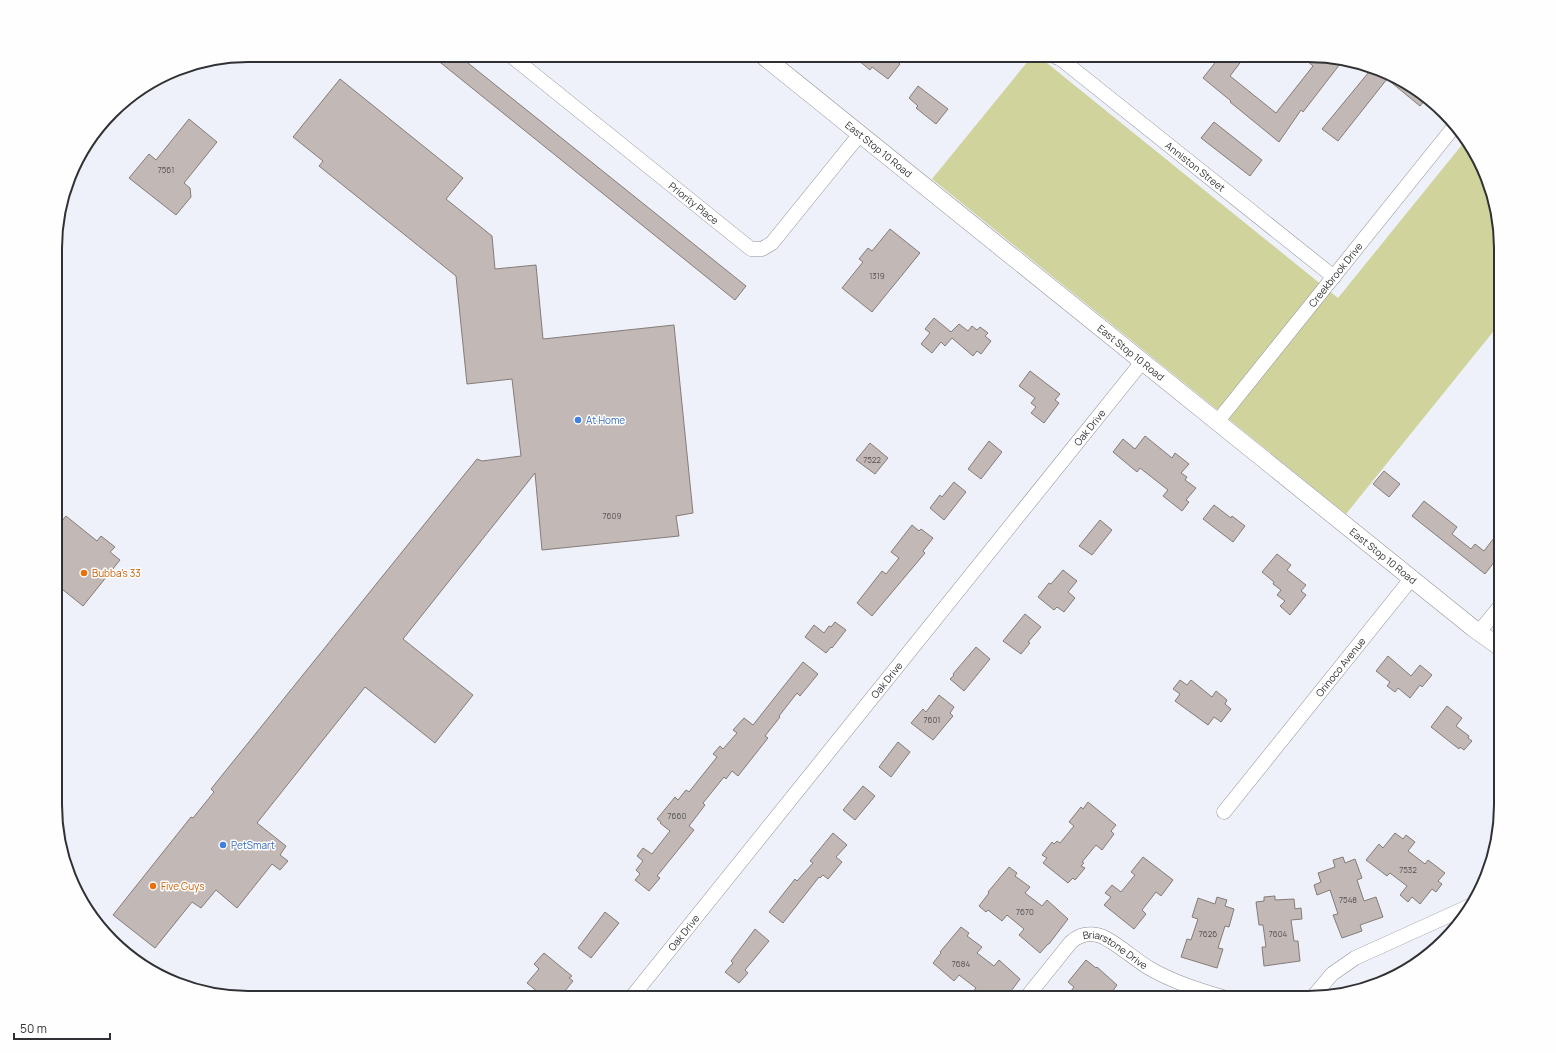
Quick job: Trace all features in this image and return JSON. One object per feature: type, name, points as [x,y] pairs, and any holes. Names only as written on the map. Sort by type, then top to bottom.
[{"type":"street","name":"Priority Place","points":[[519,62],[751,249],[762,249],[772,243],[860,134]]},
{"type":"street","name":"East Stop 10 Road","points":[[771,62],[1411,579],[1494,643]]},
{"type":"street","name":"Anniston Street","points":[[1065,62],[1334,277]]},
{"type":"street","name":"Creekbrook Drive","points":[[1217,422],[1452,130]]},
{"type":"street","name":"Oak Drive","points":[[637,991],[1142,362]]},
{"type":"street","name":"Orinoco Avenue","points":[[1224,812],[1411,579]]},
{"type":"street","points":[[1479,632],[1494,614]]},
{"type":"street","points":[[1318,991],[1332,974],[1355,958],[1462,910]]},
{"type":"street","name":"Briarstone Drive","points":[[1032,991],[1071,942],[1079,937],[1092,934],[1110,940],[1130,956],[1163,976],[1200,991]]},
{"type":"green space","points":[[1027,62],[1046,62],[1338,298],[1462,144],[1475,166],[1488,200],[1494,236],[1494,331],[1346,514],[932,179]]},
{"type":"building","points":[[440,62],[467,62],[746,286],[735,300]]},
{"type":"building","points":[[860,62],[898,62],[900,64],[888,79],[872,67],[870,70]]},
{"type":"building","points":[[1216,62],[1241,62],[1230,76],[1276,113],[1313,66],[1308,62],[1320,62],[1339,65],[1303,112],[1301,110],[1279,142],[1203,78]]},
{"type":"building","points":[[1369,72],[1387,79],[1338,141],[1322,129]]},
{"type":"building","points":[[340,79],[463,178],[446,199],[492,236],[495,269],[536,265],[543,339],[674,325],[693,513],[676,516],[679,536],[542,550],[535,473],[403,639],[473,695],[435,743],[365,687],[257,823],[286,846],[280,855],[288,861],[280,870],[272,864],[237,908],[216,890],[201,908],[192,902],[155,948],[113,915],[191,817],[193,818],[214,792],[211,789],[477,459],[482,461],[521,456],[512,379],[467,384],[456,276],[319,166],[323,161],[293,137]]},
{"type":"building","points":[[1389,80],[1423,102],[1420,106]]},
{"type":"building","points":[[918,86],[948,109],[936,124],[916,108],[918,106],[909,98]]},
{"type":"building","points":[[189,119],[217,142],[184,183],[190,188],[191,197],[176,215],[129,178],[149,154],[156,160]]},
{"type":"building","points":[[1214,122],[1262,160],[1250,176],[1201,138]]},
{"type":"building","points":[[890,229],[920,253],[872,312],[842,288],[863,262],[859,259],[868,248],[872,251]]},
{"type":"building","points":[[934,318],[951,332],[959,324],[968,331],[972,326],[977,330],[980,327],[988,333],[985,336],[991,341],[981,354],[977,351],[973,356],[952,338],[945,346],[941,342],[932,353],[921,344],[930,333],[925,329]]},
{"type":"building","points":[[1030,371],[1060,394],[1055,400],[1059,403],[1044,423],[1031,413],[1036,407],[1031,403],[1035,398],[1019,386]]},
{"type":"building","points":[[1145,436],[1172,458],[1175,453],[1189,464],[1181,473],[1187,477],[1185,480],[1196,488],[1186,500],[1189,502],[1182,511],[1163,496],[1168,490],[1140,468],[1137,472],[1113,452],[1123,439],[1135,449]]},
{"type":"building","points":[[989,441],[1002,452],[981,479],[968,469]]},
{"type":"building","points":[[870,443],[888,458],[875,474],[856,460]]},
{"type":"building","points":[[1384,471],[1400,484],[1389,497],[1373,484]]},
{"type":"building","points":[[954,482],[966,492],[944,520],[930,508],[940,495],[942,497]]},
{"type":"building","points":[[1424,501],[1457,527],[1452,534],[1471,549],[1475,544],[1484,551],[1494,538],[1494,562],[1485,574],[1412,516]]},
{"type":"building","points":[[1214,505],[1231,518],[1232,516],[1245,526],[1233,542],[1203,519]]},
{"type":"building","name":"Bubba's 33","points":[[66,516],[97,541],[101,536],[115,547],[110,552],[120,560],[83,606],[62,589],[62,521]]},
{"type":"building","points":[[1100,520],[1112,530],[1092,555],[1079,546]]},
{"type":"building","points":[[912,525],[919,531],[921,529],[933,538],[923,551],[925,553],[872,616],[857,603],[882,571],[886,574],[899,558],[891,552]]},
{"type":"building","points":[[1277,554],[1291,565],[1287,570],[1306,585],[1301,591],[1306,595],[1290,615],[1280,606],[1285,601],[1277,595],[1281,590],[1262,572]]},
{"type":"building","points":[[1063,570],[1077,581],[1068,592],[1075,598],[1064,612],[1057,607],[1054,610],[1038,597],[1049,583],[1051,584]]},
{"type":"building","points":[[1025,614],[1041,627],[1028,642],[1030,643],[1021,654],[1003,641]]},
{"type":"building","points":[[835,622],[846,630],[832,648],[831,647],[826,653],[805,637],[814,625],[824,633],[829,626],[831,627]]},
{"type":"building","points":[[976,647],[990,659],[964,691],[950,679]]},
{"type":"building","points":[[1388,656],[1411,676],[1420,665],[1432,675],[1422,687],[1420,685],[1410,698],[1398,688],[1395,692],[1387,686],[1390,682],[1376,671]]},
{"type":"building","points":[[803,662],[818,674],[800,696],[797,693],[765,736],[768,738],[738,776],[732,771],[726,779],[724,777],[703,803],[705,805],[689,826],[694,830],[657,876],[660,878],[649,891],[635,880],[640,874],[636,870],[643,861],[637,856],[643,848],[652,854],[670,831],[657,819],[675,797],[678,800],[686,790],[689,792],[717,757],[713,754],[720,746],[723,749],[737,733],[733,730],[744,718],[753,725]]},
{"type":"building","points":[[1180,680],[1187,685],[1191,680],[1212,697],[1216,691],[1227,700],[1225,704],[1231,709],[1221,722],[1214,717],[1208,725],[1175,701],[1180,694],[1173,689]]},
{"type":"building","points":[[939,695],[954,707],[950,713],[953,716],[933,740],[911,723],[923,709],[926,712]]},
{"type":"building","points":[[1447,706],[1462,718],[1456,726],[1469,736],[1468,738],[1472,741],[1464,750],[1460,747],[1459,749],[1431,727]]},
{"type":"building","points":[[898,742],[910,752],[891,777],[879,767]]},
{"type":"building","points":[[863,786],[875,796],[855,820],[843,810]]},
{"type":"building","points":[[1088,802],[1116,825],[1111,831],[1114,834],[1102,850],[1096,845],[1082,862],[1084,863],[1081,866],[1085,868],[1075,880],[1073,878],[1068,883],[1043,863],[1047,858],[1042,855],[1052,842],[1054,844],[1057,841],[1060,843],[1074,826],[1069,822],[1081,807],[1083,809]]},
{"type":"building","points":[[833,833],[847,845],[836,857],[842,862],[828,879],[823,875],[820,878],[819,877],[783,923],[769,912],[795,879],[797,881],[813,863],[810,861]]},
{"type":"building","points":[[1395,833],[1403,839],[1406,835],[1415,842],[1408,851],[1425,864],[1428,860],[1445,873],[1438,881],[1442,884],[1436,892],[1432,889],[1420,904],[1412,897],[1408,902],[1400,895],[1407,886],[1390,873],[1387,876],[1366,860],[1379,844],[1383,848]]},
{"type":"building","points":[[1143,857],[1173,880],[1161,896],[1156,892],[1142,910],[1146,914],[1134,929],[1104,905],[1111,897],[1105,893],[1112,885],[1121,892],[1135,875],[1131,872]]},
{"type":"building","points":[[1343,857],[1345,863],[1355,859],[1362,878],[1357,880],[1364,901],[1376,897],[1383,917],[1360,925],[1362,931],[1342,938],[1333,915],[1338,914],[1330,890],[1317,895],[1314,885],[1321,882],[1318,873],[1335,867],[1333,860]]},
{"type":"building","points":[[1009,867],[1017,873],[1015,876],[1030,887],[1025,893],[1042,906],[1047,900],[1068,919],[1049,944],[1040,953],[1019,935],[1024,929],[1007,915],[1002,921],[988,910],[986,912],[979,906],[989,893],[988,892]]},
{"type":"building","points":[[1275,896],[1275,900],[1294,899],[1295,909],[1301,908],[1302,919],[1291,920],[1294,941],[1298,941],[1300,961],[1264,966],[1262,947],[1266,947],[1263,925],[1259,925],[1256,902],[1264,901],[1264,897]]},
{"type":"building","points":[[1217,897],[1227,900],[1225,906],[1234,909],[1229,927],[1225,926],[1218,948],[1223,949],[1217,968],[1181,957],[1187,939],[1191,940],[1198,919],[1192,917],[1198,898],[1215,904]]},
{"type":"building","points":[[605,912],[619,923],[591,958],[578,948]]},
{"type":"building","points":[[961,927],[969,933],[967,936],[982,947],[977,953],[994,966],[999,960],[1020,979],[1011,991],[974,991],[976,988],[959,975],[954,981],[933,963],[941,953],[940,952]]},
{"type":"building","points":[[755,929],[769,941],[745,970],[748,973],[739,983],[725,972],[733,963],[731,961]]},
{"type":"building","points":[[544,953],[572,976],[569,978],[573,981],[565,991],[537,991],[527,983],[539,969],[534,964]]},
{"type":"building","points":[[1086,960],[1096,968],[1097,967],[1117,985],[1113,991],[1071,991],[1074,987],[1068,982]]},
{"type":"place","name":"At Home","points":[[578,420]]},
{"type":"place","name":"Bubba's 33","points":[[84,573]]},
{"type":"place","name":"PetSmart","points":[[223,845]]},
{"type":"place","name":"Five Guys","points":[[153,886]]}]
